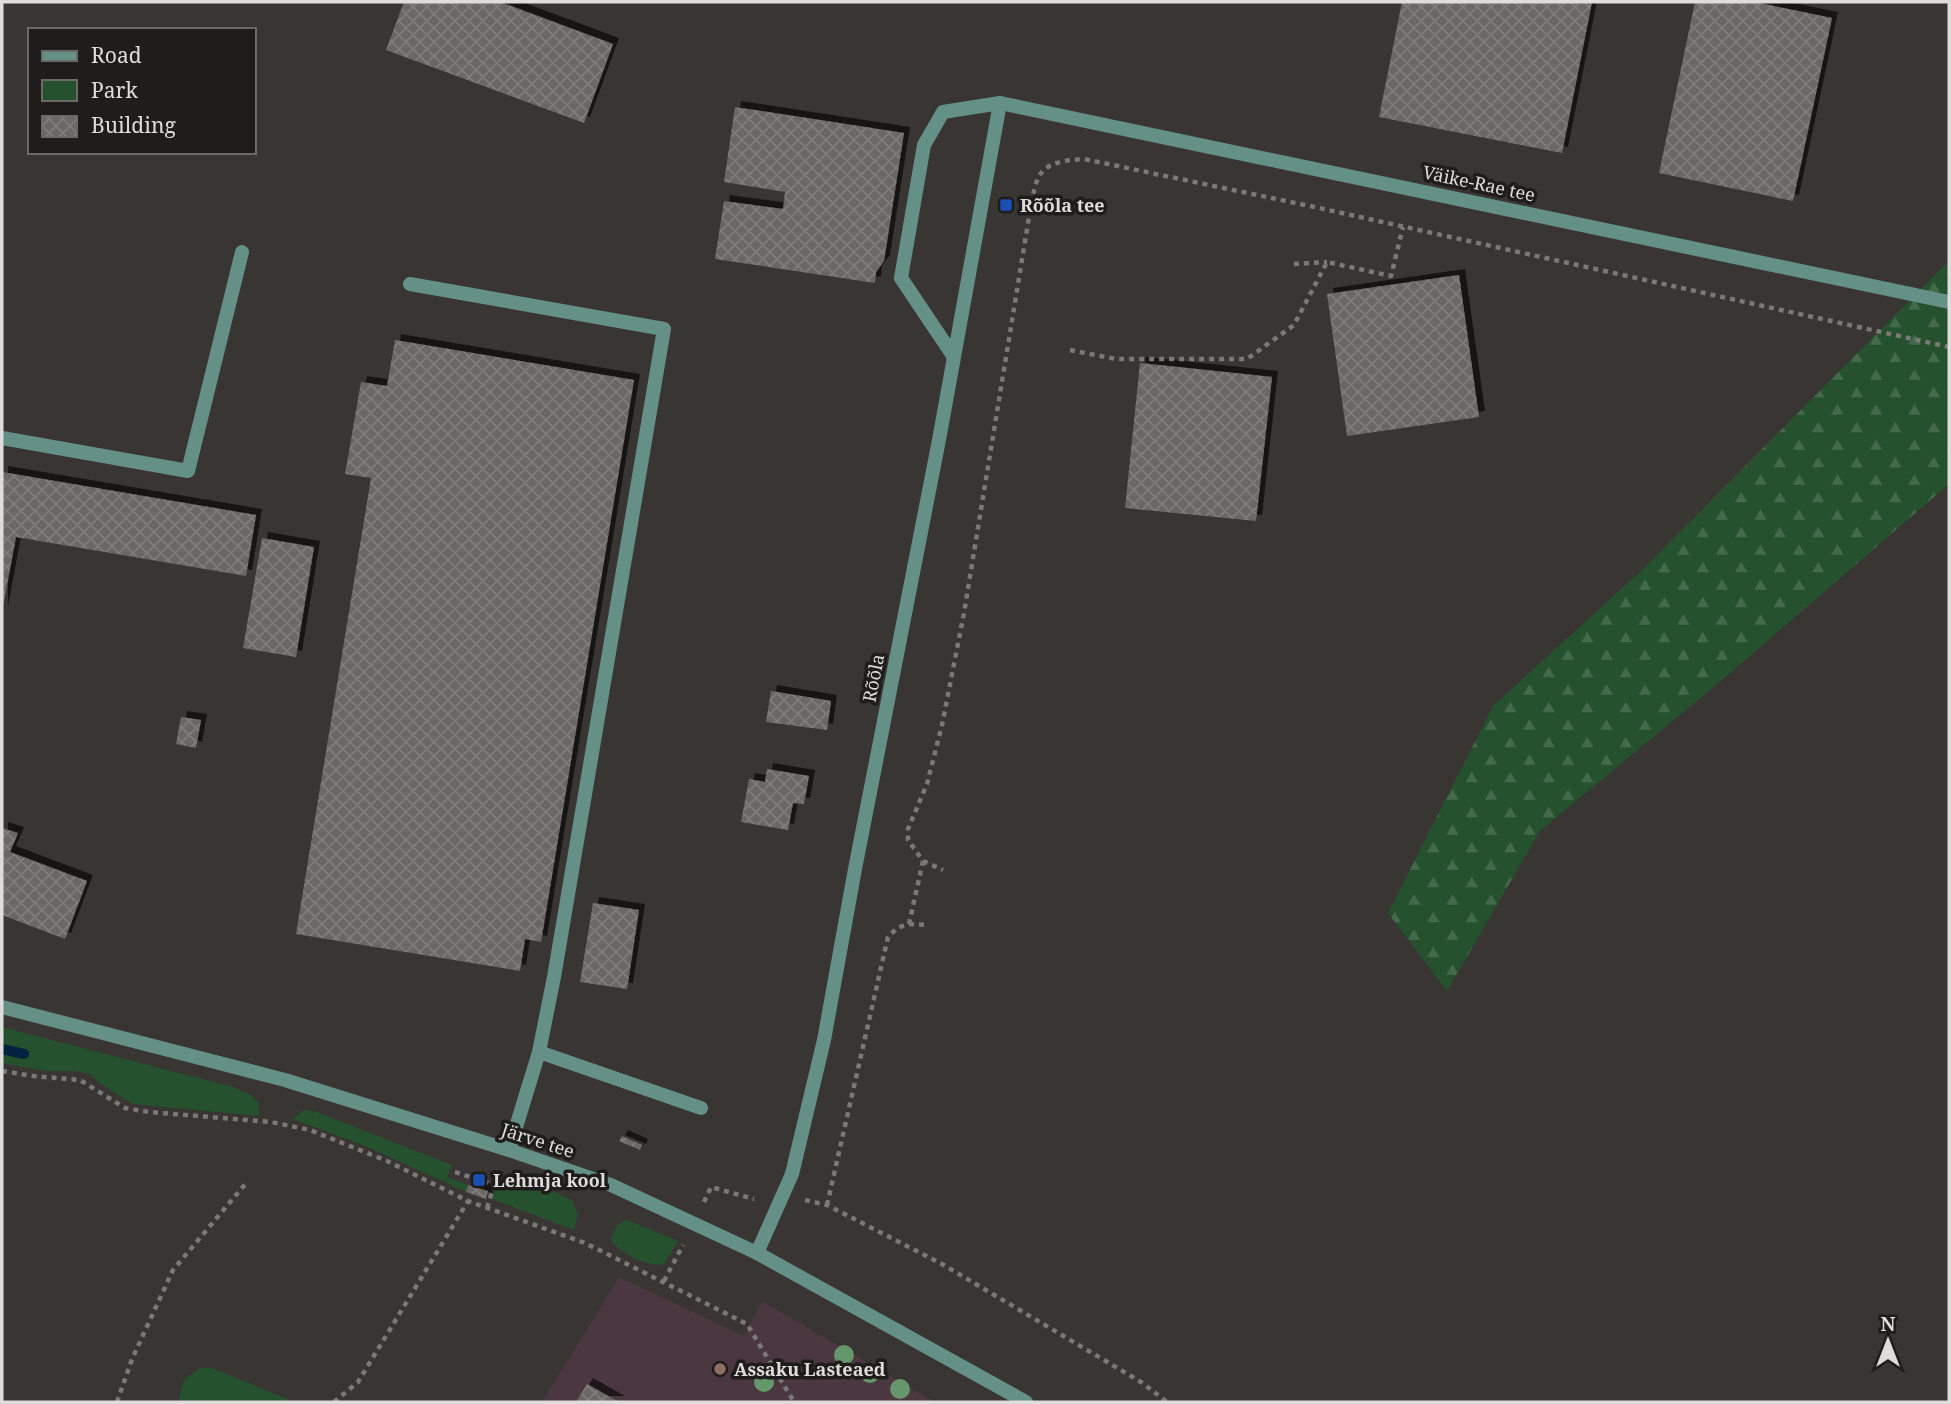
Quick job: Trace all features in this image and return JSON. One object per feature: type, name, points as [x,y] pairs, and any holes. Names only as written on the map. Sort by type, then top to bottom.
[{"type":"street","name":"Väike-Rae tee","points":[[1000,103],[1949,302]]},
{"type":"street","name":"Rõõla","points":[[757,1253],[792,1174],[824,1040],[1000,103]]},
{"type":"street","points":[[954,357],[901,278],[924,145],[943,112],[1000,103]]},
{"type":"street","points":[[2,438],[188,471],[242,252]]},
{"type":"street","points":[[410,284],[664,329],[539,1052],[509,1150]]},
{"type":"street","name":"Järve tee","points":[[2,1007],[285,1080],[611,1185],[757,1253],[1026,1402]]},
{"type":"street","points":[[539,1052],[701,1108]]},
{"type":"path","points":[[943,870],[922,861],[908,840],[908,829],[927,784],[942,725],[964,613],[1035,185],[1045,168],[1057,161],[1084,159],[1403,226],[1949,347]]},
{"type":"path","points":[[1294,264],[1327,262],[1391,276],[1403,226]]},
{"type":"path","points":[[1070,351],[1116,359],[1247,359],[1294,325],[1327,262]]},
{"type":"path","points":[[909,924],[922,861]]},
{"type":"path","points":[[827,1205],[888,937],[897,928],[909,924],[927,925]]},
{"type":"path","points":[[2,1071],[80,1080],[125,1108],[271,1122],[310,1130],[387,1161],[468,1201],[585,1243],[747,1324],[794,1402]]},
{"type":"path","points":[[455,1172],[495,1185],[487,1208]]},
{"type":"path","points":[[117,1402],[132,1359],[173,1270],[247,1182]]},
{"type":"path","points":[[703,1203],[711,1187],[761,1200],[800,1199],[827,1205],[942,1264],[1141,1382],[1167,1402]]},
{"type":"path","points":[[334,1402],[358,1382],[468,1201]]},
{"type":"path","points":[[664,1281],[683,1245]]},
{"type":"shaded area","name":"Assaku Lasteaed","points":[[619,1277],[744,1336],[762,1301],[935,1402],[542,1402]]},
{"type":"green space","points":[[1949,261],[1949,484],[1728,675],[1540,831],[1447,991],[1388,913],[1493,706],[1642,570]]},
{"type":"green space","points":[[2,1027],[233,1087],[251,1095],[259,1103],[259,1116],[133,1104],[99,1083],[90,1074],[45,1071],[2,1063]]},
{"type":"green space","points":[[304,1110],[314,1111],[452,1165],[447,1177],[468,1185],[466,1192],[365,1146],[293,1119]]},
{"type":"green space","points":[[505,1180],[533,1190],[554,1192],[572,1200],[578,1214],[574,1230],[492,1199],[496,1189],[501,1190]]},
{"type":"green space","points":[[627,1220],[678,1241],[664,1264],[643,1262],[615,1245],[611,1240],[614,1230]]},
{"type":"green space","points":[[200,1368],[212,1368],[295,1402],[178,1402],[184,1380]]},
{"type":"building","points":[[404,2],[500,2],[613,44],[584,123],[386,50]]},
{"type":"building","points":[[1402,2],[1592,2],[1562,153],[1379,117]]},
{"type":"building","points":[[1695,2],[1754,2],[1832,18],[1793,201],[1659,173]]},
{"type":"building","points":[[735,107],[904,133],[884,261],[876,272],[875,283],[715,259],[724,201],[783,209],[785,192],[724,182]]},
{"type":"building","points":[[1459,275],[1479,417],[1347,436],[1327,294]]},
{"type":"building","points":[[395,340],[634,380],[541,942],[525,939],[520,971],[296,934],[371,478],[345,474],[361,382],[387,386]]},
{"type":"building","points":[[1140,363],[1272,377],[1256,521],[1125,508]]},
{"type":"building","points":[[2,472],[256,515],[246,576],[16,537],[2,612]]},
{"type":"building","points":[[262,538],[314,547],[296,657],[243,648]]},
{"type":"building","points":[[771,691],[831,701],[827,730],[766,722]]},
{"type":"building","points":[[181,717],[201,720],[196,748],[176,744]]},
{"type":"building","points":[[767,769],[809,776],[804,804],[793,803],[788,830],[741,822],[749,779],[765,782]]},
{"type":"building","points":[[2,828],[18,833],[10,852],[87,881],[65,939],[2,915]]},
{"type":"building","points":[[593,903],[639,910],[627,989],[580,982]]},
{"type":"building","points":[[622,1136],[642,1145],[640,1150],[619,1141]]},
{"type":"building","points":[[468,1185],[488,1191],[486,1199],[466,1192]]},
{"type":"building","points":[[587,1384],[619,1402],[576,1402]]},
{"type":"waterway","points":[[2,1049],[24,1054]]},
{"type":"place","name":"Rõõla tee","points":[[1006,205]]},
{"type":"place","name":"Lehmja kool","points":[[479,1180]]},
{"type":"place","name":"Assaku Lasteaed","points":[[720,1369]]}]
